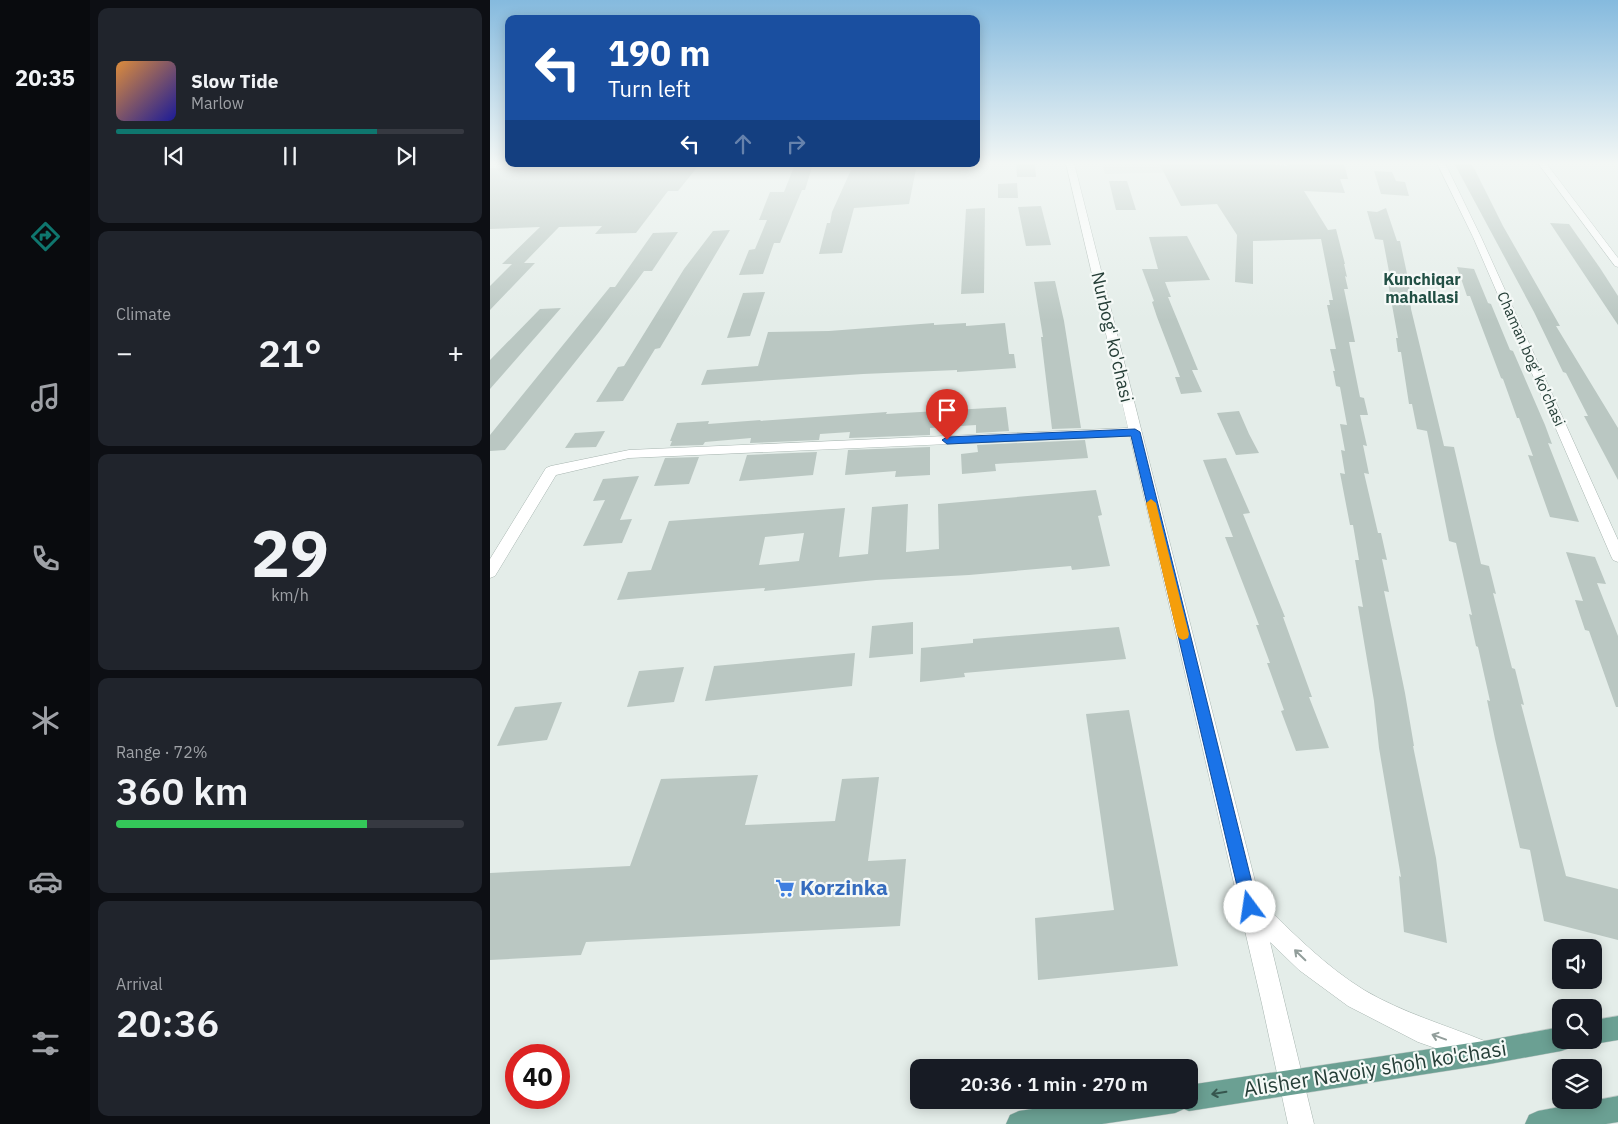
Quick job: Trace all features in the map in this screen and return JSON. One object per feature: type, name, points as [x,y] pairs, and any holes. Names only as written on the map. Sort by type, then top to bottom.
[{"type":"main road","points":[[1602,1031],[1618,1028]]},
{"type":"main road","name":"Alisher Navoiy shoh ko'chasi","points":[[1198,1097],[1484,1053],[1552,1040]]},
{"type":"main road","points":[[1019,1124],[1116,1109]]},
{"type":"main road","points":[[1538,1124],[1618,1109]]},
{"type":"street","name":"Nurbog' ko'chasi","points":[[1083,215],[1301,1124]]},
{"type":"street","name":"Chaman bog' ko'chasi","points":[[1467,215],[1618,556]]},
{"type":"street","points":[[1581,215],[1618,264]]},
{"type":"street","points":[[490,572],[551,471],[629,454],[1135,432]]},
{"type":"street","points":[[1250,907],[1307,962],[1356,998],[1427,1033],[1484,1053]]},
{"type":"building","points":[[490,215],[649,215],[636,233],[595,234],[602,226],[559,227],[524,263],[535,263],[490,310],[490,286],[512,264],[502,264],[540,227],[490,229]]},
{"type":"building","points":[[761,215],[791,215],[780,243],[774,243],[763,274],[739,275],[749,250],[755,249],[767,220],[759,220]]},
{"type":"building","points":[[831,215],[852,215],[842,253],[819,254],[827,223],[830,223]]},
{"type":"building","points":[[966,215],[985,215],[984,293],[961,294]]},
{"type":"building","points":[[1020,215],[1043,215],[1051,245],[1026,246]]},
{"type":"building","points":[[1224,215],[1319,215],[1328,230],[1336,229],[1345,264],[1348,289],[1344,289],[1355,342],[1349,342],[1360,397],[1364,398],[1368,415],[1360,415],[1367,446],[1363,445],[1369,474],[1364,473],[1378,533],[1381,533],[1387,560],[1382,559],[1389,592],[1384,591],[1436,858],[1447,943],[1404,932],[1399,876],[1401,877],[1379,748],[1374,701],[1358,606],[1363,607],[1355,560],[1359,560],[1353,525],[1350,525],[1340,473],[1345,474],[1341,450],[1345,451],[1340,424],[1347,425],[1340,387],[1336,386],[1333,371],[1335,371],[1330,349],[1336,349],[1327,305],[1330,305],[1329,300],[1333,300],[1321,239],[1253,241],[1253,284],[1235,282],[1237,235]]},
{"type":"building","points":[[1368,215],[1388,215],[1397,241],[1400,241],[1409,283],[1411,309],[1444,446],[1454,447],[1481,564],[1489,566],[1496,594],[1493,593],[1512,668],[1515,669],[1524,705],[1521,704],[1566,876],[1618,889],[1618,940],[1544,921],[1530,850],[1520,848],[1495,739],[1487,700],[1490,701],[1469,614],[1472,615],[1456,543],[1449,541],[1427,431],[1417,429],[1412,404],[1409,404],[1401,352],[1398,352],[1396,338],[1398,338],[1388,283],[1391,287],[1391,282],[1383,240],[1375,239]]},
{"type":"building","points":[[1482,215],[1498,215],[1560,326],[1556,326],[1618,428],[1618,480],[1584,416],[1588,416],[1566,373],[1563,372],[1534,312]]},
{"type":"building","points":[[1550,223],[1569,224],[1600,268],[1618,296],[1618,325]]},
{"type":"building","points":[[730,230],[660,348],[655,349],[623,401],[596,402],[618,367],[624,366],[684,269],[713,231]]},
{"type":"building","points":[[678,232],[652,271],[644,271],[599,332],[505,450],[490,451],[490,435],[610,287],[615,287],[653,233]]},
{"type":"building","points":[[1187,236],[1210,280],[1165,282],[1171,297],[1168,297],[1198,370],[1192,370],[1202,392],[1181,394],[1175,377],[1180,377],[1157,317],[1152,302],[1154,301],[1142,269],[1158,269],[1149,237]]},
{"type":"building","points":[[1457,267],[1474,269],[1488,303],[1491,304],[1545,425],[1552,444],[1548,443],[1579,522],[1550,517],[1528,455],[1533,456],[1519,418],[1517,418]]},
{"type":"building","points":[[1055,281],[1064,321],[1081,428],[1052,429],[1041,337],[1043,337],[1034,282]]},
{"type":"building","points":[[765,292],[750,336],[727,338],[743,293]]},
{"type":"building","points":[[561,308],[490,389],[490,360],[540,309]]},
{"type":"building","points":[[934,323],[934,325],[966,323],[966,326],[1005,323],[1009,354],[1014,354],[1016,368],[957,372],[957,370],[863,374],[701,385],[707,370],[758,366],[768,332],[829,331]]},
{"type":"building","points":[[1006,407],[1009,431],[976,433],[976,425],[930,428],[930,435],[849,438],[850,432],[820,434],[819,440],[750,443],[751,438],[705,442],[703,445],[670,446],[677,423],[709,421],[708,424],[887,412],[886,414]]},
{"type":"building","points":[[1239,411],[1259,453],[1236,455],[1217,413]]},
{"type":"building","points":[[605,431],[596,447],[565,448],[575,433]]},
{"type":"building","points":[[1085,440],[1088,458],[995,464],[996,471],[962,474],[961,454],[978,452],[977,445]]},
{"type":"building","points":[[930,447],[930,475],[895,477],[896,471],[845,475],[848,450]]},
{"type":"building","points":[[817,452],[813,475],[739,481],[747,455]]},
{"type":"building","points":[[699,457],[689,484],[654,486],[665,458]]},
{"type":"building","points":[[1226,458],[1250,513],[1243,514],[1285,617],[1283,617],[1312,697],[1309,697],[1329,748],[1296,751],[1281,711],[1284,710],[1267,663],[1270,663],[1256,625],[1259,625],[1225,537],[1233,537],[1203,460]]},
{"type":"building","points":[[639,476],[620,520],[632,519],[622,543],[583,546],[605,500],[593,501],[603,479]]},
{"type":"building","points":[[1096,490],[1102,515],[1098,516],[1110,566],[1072,570],[1071,566],[969,575],[876,580],[764,591],[765,588],[617,600],[628,572],[651,570],[669,521],[845,508],[839,557],[868,554],[872,507],[908,504],[906,552],[939,549],[938,504]],"holes":[[[804,533],[799,561],[759,565],[765,537]]]},
{"type":"building","points":[[1566,552],[1595,557],[1606,584],[1597,583],[1618,636],[1618,707],[1616,707],[1589,631],[1585,630],[1575,600],[1583,601]]},
{"type":"building","points":[[913,622],[913,654],[869,658],[872,626]]},
{"type":"building","points":[[1119,627],[1126,659],[964,673],[965,677],[920,682],[921,648],[973,643],[973,639]]},
{"type":"building","points":[[855,653],[852,686],[705,701],[714,666]]},
{"type":"building","points":[[684,667],[674,702],[627,707],[639,671]]},
{"type":"building","points":[[562,702],[547,740],[497,746],[515,707]]},
{"type":"building","points":[[1129,710],[1178,966],[1038,980],[1035,918],[1114,910],[1086,714]]},
{"type":"building","points":[[758,775],[745,825],[835,821],[842,779],[879,777],[868,861],[906,859],[900,926],[586,942],[581,955],[490,960],[490,873],[630,866],[661,779]]},
{"type":"slow traffic","points":[[1151,503],[1183,634]]},
{"type":"place","name":"Korzinka","points":[[785,888]]},
{"type":"district","name":"Kunchiqar mahallasi","points":[[1422,288]]},
{"type":"route","points":[[947,440],[1135,432],[1250,907]]}]
